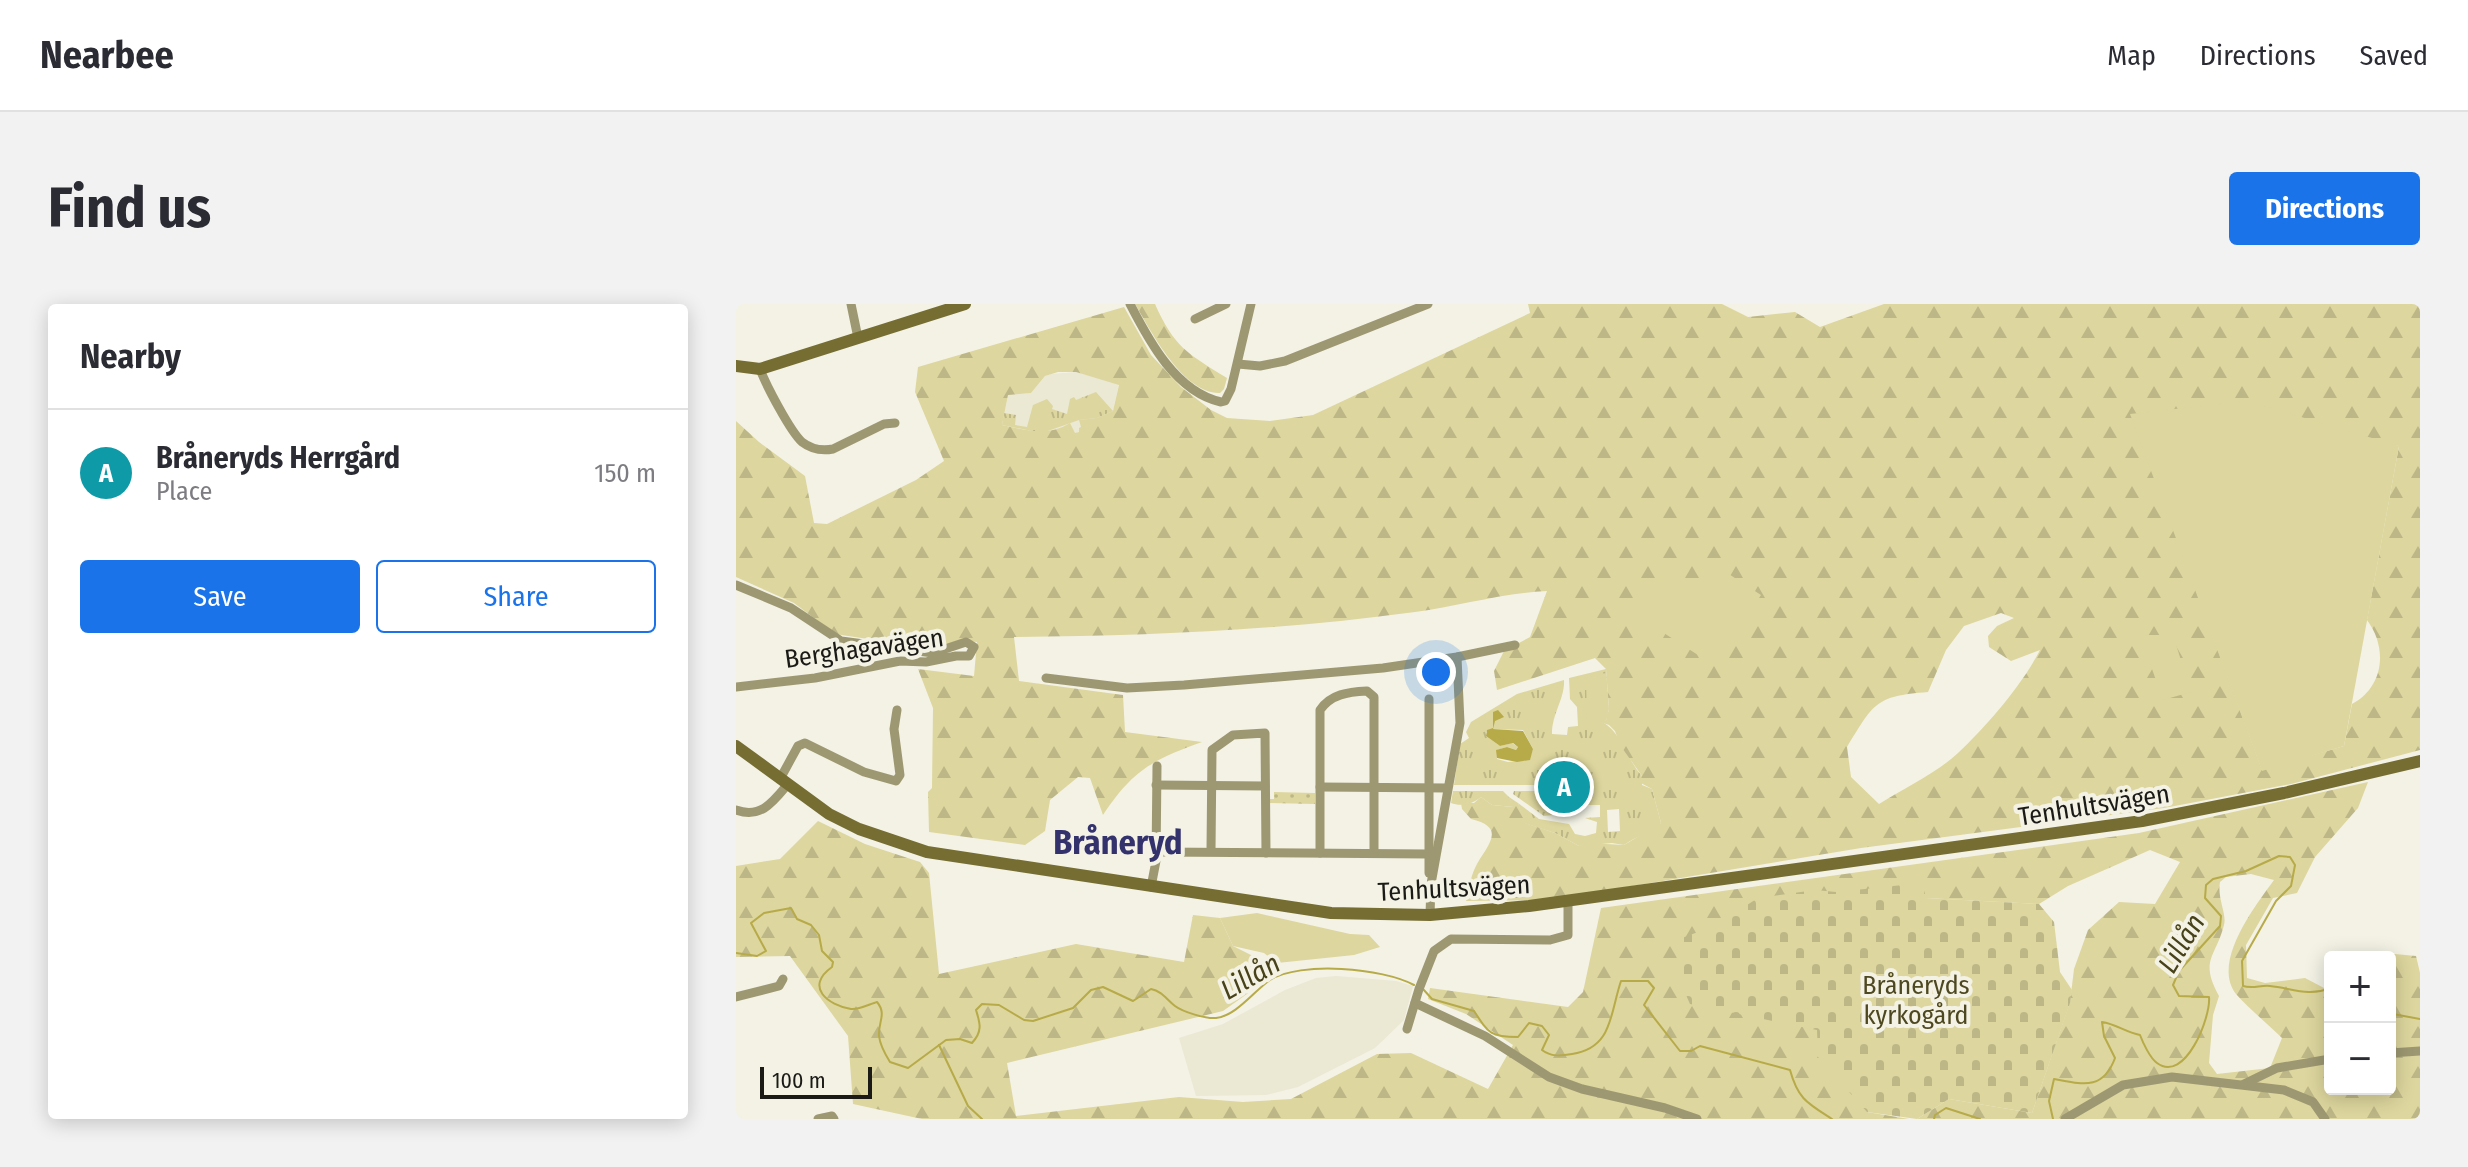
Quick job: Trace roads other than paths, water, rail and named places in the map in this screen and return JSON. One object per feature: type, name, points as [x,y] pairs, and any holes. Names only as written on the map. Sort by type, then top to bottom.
[{"type":"street","points":[[851,304],[858,338]]},
{"type":"street","points":[[736,366],[760,369],[965,304]]},
{"type":"street","points":[[1130,304],[1167,364],[1189,384],[1215,401],[1225,401],[1238,364],[1251,304]]},
{"type":"street","points":[[1195,319],[1226,304]]},
{"type":"street","points":[[1238,364],[1260,366],[1285,361],[1428,304]]},
{"type":"street","points":[[760,369],[799,439],[810,447],[833,449],[884,424],[895,423]]},
{"type":"street","name":"Berghagavägen","points":[[736,585],[791,608],[841,641],[933,653],[964,642],[974,647],[969,656],[926,662],[900,661],[815,678],[736,687]]},
{"type":"street","points":[[1046,678],[1111,687],[1156,687],[1383,668],[1515,645]]},
{"type":"street","points":[[1431,884],[1460,723],[1457,657]]},
{"type":"street","points":[[1320,853],[1321,708],[1336,696],[1367,691],[1374,697],[1374,853]]},
{"type":"street","points":[[1429,699],[1430,915]]},
{"type":"street","points":[[736,810],[748,813],[764,810],[784,782],[798,746],[805,743],[864,772],[896,781],[900,775],[894,729],[897,710]]},
{"type":"street","points":[[1211,851],[1211,752],[1226,738],[1241,733],[1265,733],[1266,853]]},
{"type":"street","name":"Tenhultsvägen","points":[[736,746],[823,810],[847,823],[927,852],[1321,912],[1430,915],[1568,901],[2028,838],[2201,810],[2420,761]]},
{"type":"street","points":[[1151,887],[1157,852],[1157,766]]},
{"type":"street","points":[[1156,785],[1265,786]]},
{"type":"street","points":[[1320,787],[1447,788]]},
{"type":"street","points":[[1157,852],[1428,854]]},
{"type":"street","points":[[1407,1029],[1434,951],[1451,939],[1550,940],[1568,935],[1568,901]]},
{"type":"street","points":[[736,997],[779,986],[783,979]]},
{"type":"street","points":[[1415,1003],[1485,1036],[1549,1077],[1582,1089],[1665,1108],[1697,1119]]},
{"type":"street","points":[[2396,1053],[2420,1051]]},
{"type":"street","points":[[2244,1084],[2277,1068],[2324,1060]]},
{"type":"street","points":[[2065,1119],[2123,1085],[2172,1077],[2271,1087],[2298,1094],[2313,1102],[2325,1119]]},
{"type":"street","points":[[818,1119],[833,1117]]},
{"type":"waterway","name":"Lillån","points":[[2053,1119],[2049,1101],[2054,1079],[2090,1083],[2110,1069],[2115,1058],[2104,1036],[2102,1022],[2140,1035],[2157,1063],[2167,1067],[2186,1057],[2206,1019],[2209,997],[2179,996],[2173,985],[2179,971],[2220,926],[2221,916],[2205,898],[2206,885],[2213,879],[2246,871],[2279,856],[2290,857],[2295,865],[2291,886],[2276,901],[2242,961],[2243,986],[2270,986],[2307,992],[2324,990]]},
{"type":"waterway","name":"Lillån","points":[[736,953],[757,956],[766,951],[751,923],[764,913],[791,908],[797,919],[811,925],[819,935],[822,951],[833,962],[820,981],[822,994],[834,1004],[851,1009],[877,1002],[882,1014],[879,1036],[883,1049],[890,1062],[908,1068],[946,1040],[960,1039],[972,1043],[980,1027],[976,1010],[982,1004],[999,1005],[1024,1020],[1033,1021],[1073,1008],[1091,990],[1103,987],[1133,1001],[1151,989],[1183,1011],[1216,1018],[1231,1013],[1270,980],[1301,970],[1363,971],[1383,974],[1414,985]]},
{"type":"waterway","name":"Lillån","points":[[1423,989],[1432,999],[1474,1011],[1487,1029],[1496,1035],[1518,1037],[1529,1023],[1542,1026],[1549,1035],[1542,1050],[1560,1055],[1585,1050],[1603,1037],[1621,981],[1648,981],[1654,988],[1644,1005],[1680,1051],[1691,1051],[1700,1046],[1790,1070],[1796,1088],[1805,1099],[1832,1119]]},
{"type":"waterway","name":"Lillån","points":[[2396,1015],[2420,1019]]},
{"type":"waterway","points":[[939,1045],[968,1106],[982,1119]]},
{"type":"waterway","name":"Lillån","points":[[1934,1119],[1946,1108],[1980,1119]]},
{"type":"place","name":"Bråneryds Herrgård","points":[[1564,787]]},
{"type":"district","name":"Bråneryd","points":[[1118,842]]},
{"type":"park label","name":"Bråneryds kyrkogård","points":[[1916,1000]]}]
